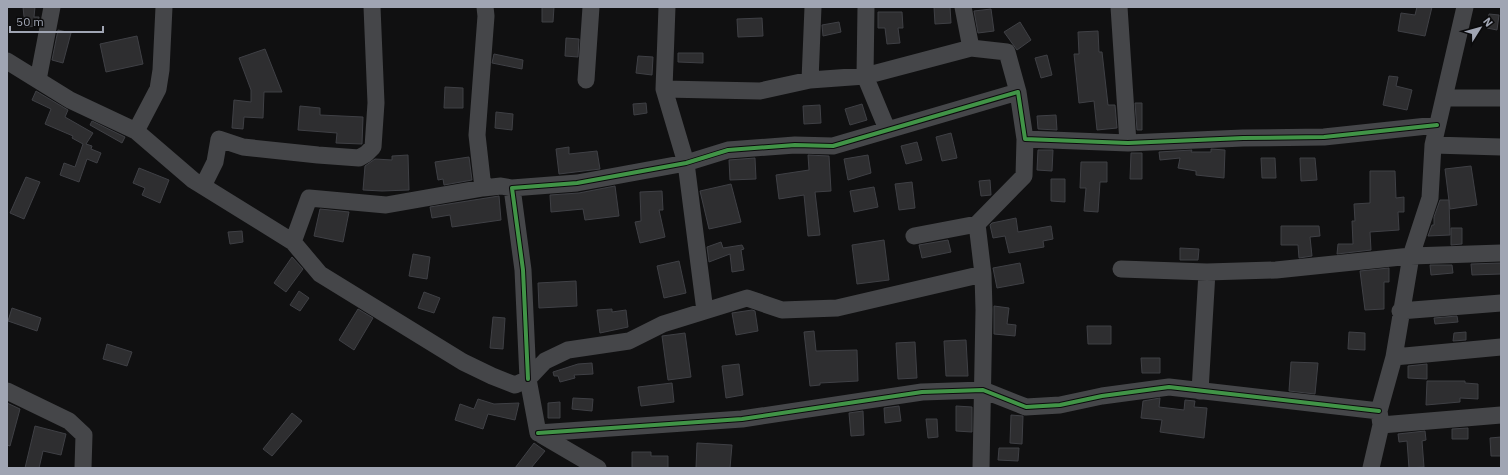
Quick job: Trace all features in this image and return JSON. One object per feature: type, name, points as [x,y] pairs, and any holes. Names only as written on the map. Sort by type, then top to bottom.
[{"type":"street","points":[[38,80],[52,7]]},
{"type":"street","points":[[136,131],[158,89],[161,70],[164,7]]},
{"type":"street","points":[[203,186],[215,162],[219,139],[243,147],[358,158],[366,154],[373,147],[376,103],[372,7]]},
{"type":"street","points":[[483,188],[477,134],[486,16],[485,7]]},
{"type":"street","points":[[586,80],[591,7]]},
{"type":"street","points":[[667,7],[664,89],[686,163],[705,311]]},
{"type":"street","points":[[810,80],[813,7]]},
{"type":"street","points":[[866,7],[865,76],[887,129]]},
{"type":"street","points":[[963,7],[971,48]]},
{"type":"street","points":[[1119,7],[1128,143]]},
{"type":"street","points":[[1371,468],[1380,418],[1394,357],[1400,311],[1411,256],[1430,198],[1433,146],[1465,7]]},
{"type":"street","points":[[664,89],[760,91],[810,80],[865,76],[971,48],[1007,52],[1018,92],[1025,139],[1024,176],[977,224],[914,236]]},
{"type":"street","points":[[7,61],[70,100],[136,131],[193,180],[293,242],[320,274],[463,362],[515,385],[528,379],[545,361],[568,350],[629,341],[663,324],[747,298],[782,310],[836,308],[982,274]]},
{"type":"street","points":[[293,242],[309,198],[386,205],[483,188],[501,186],[512,188],[578,183],[686,163],[728,150],[795,145],[832,146],[1018,92]]},
{"type":"street","points":[[1444,98],[1501,98]]},
{"type":"street","points":[[1025,139],[1128,143],[1243,138],[1324,137],[1437,125]]},
{"type":"street","points":[[1433,146],[1501,147]]},
{"type":"street","points":[[512,188],[523,270],[528,379],[538,434]]},
{"type":"street","points":[[977,224],[984,310],[981,468]]},
{"type":"street","points":[[1122,269],[1207,272],[1276,270],[1411,256],[1501,253]]},
{"type":"street","points":[[1200,391],[1207,272]]},
{"type":"street","points":[[1400,311],[1501,303]]},
{"type":"street","points":[[1394,357],[1501,347]]},
{"type":"street","points":[[538,434],[742,419],[922,392],[982,390],[1026,407],[1060,405],[1102,396],[1169,387],[1380,418],[1501,415]]},
{"type":"street","points":[[7,391],[69,420],[84,435],[84,468]]},
{"type":"street","points":[[538,434],[598,468]]},
{"type":"building","points":[[23,7],[35,7],[34,17],[39,17],[38,26],[25,27]]},
{"type":"building","points":[[542,7],[554,7],[553,22],[542,22]]},
{"type":"building","points":[[934,7],[950,7],[951,23],[935,24]]},
{"type":"building","points":[[1417,7],[1432,7],[1425,36],[1398,31],[1401,13],[1415,15]]},
{"type":"building","points":[[991,9],[994,31],[978,33],[974,11]]},
{"type":"building","points":[[878,12],[902,12],[903,28],[898,28],[900,43],[887,44],[885,28],[878,28]]},
{"type":"building","points":[[1489,14],[1499,15],[1497,30],[1487,28]]},
{"type":"building","points":[[762,18],[763,36],[738,37],[737,19]]},
{"type":"building","points":[[839,22],[841,32],[823,36],[822,25]]},
{"type":"building","points":[[1020,22],[1031,40],[1017,50],[1004,32]]},
{"type":"building","points":[[58,30],[71,33],[63,63],[52,60]]},
{"type":"building","points":[[1098,31],[1099,52],[1102,52],[1108,105],[1115,105],[1117,128],[1097,130],[1094,101],[1079,103],[1074,54],[1079,54],[1078,32]]},
{"type":"building","points":[[137,36],[143,64],[106,72],[100,44]]},
{"type":"building","points":[[566,38],[579,39],[578,57],[565,56]]},
{"type":"building","points":[[265,49],[282,92],[264,92],[263,118],[244,117],[243,129],[232,128],[234,100],[251,102],[251,90],[239,58]]},
{"type":"building","points":[[678,53],[703,53],[703,63],[678,62]]},
{"type":"building","points":[[494,54],[523,60],[522,69],[492,63]]},
{"type":"building","points":[[1047,55],[1052,75],[1041,78],[1035,58]]},
{"type":"building","points":[[638,56],[653,57],[652,75],[636,73]]},
{"type":"building","points":[[1389,76],[1398,77],[1396,86],[1412,90],[1407,110],[1383,105]]},
{"type":"building","points":[[445,87],[463,88],[463,108],[444,108]]},
{"type":"building","points":[[36,91],[68,110],[65,117],[93,133],[86,144],[92,146],[91,149],[101,153],[97,163],[87,159],[79,182],[60,175],[64,163],[75,167],[83,144],[72,138],[73,136],[45,124],[51,109],[32,100]]},
{"type":"building","points":[[646,103],[647,113],[634,115],[633,104]]},
{"type":"building","points":[[1135,103],[1142,103],[1142,130],[1137,130]]},
{"type":"building","points":[[862,104],[867,120],[850,125],[845,109]]},
{"type":"building","points":[[820,105],[821,123],[804,124],[803,106]]},
{"type":"building","points":[[300,106],[320,108],[320,115],[363,117],[362,144],[336,143],[337,133],[298,130]]},
{"type":"building","points":[[496,112],[513,114],[512,130],[495,128]]},
{"type":"building","points":[[1056,115],[1057,130],[1038,129],[1037,116]]},
{"type":"building","points":[[92,121],[125,137],[122,143],[90,125]]},
{"type":"building","points":[[951,133],[957,158],[942,161],[936,137]]},
{"type":"building","points":[[917,142],[922,160],[906,164],[901,146]]},
{"type":"building","points":[[569,147],[569,154],[597,151],[600,169],[559,174],[556,149]]},
{"type":"building","points":[[1211,149],[1225,150],[1224,178],[1196,175],[1196,171],[1178,168],[1180,158],[1160,160],[1159,152],[1192,150],[1191,152],[1211,152]]},
{"type":"building","points":[[1038,150],[1053,150],[1052,171],[1037,170]]},
{"type":"building","points":[[1131,153],[1142,153],[1142,179],[1130,179]]},
{"type":"building","points":[[408,155],[409,190],[363,190],[365,166],[375,159],[392,160],[392,156]]},
{"type":"building","points":[[808,155],[829,156],[831,191],[815,192],[820,235],[808,236],[804,195],[779,199],[776,175],[809,170]]},
{"type":"building","points":[[868,155],[871,173],[848,180],[844,159]]},
{"type":"building","points":[[469,157],[472,180],[444,185],[443,179],[438,180],[435,162]]},
{"type":"building","points":[[755,158],[756,179],[730,180],[729,160]]},
{"type":"building","points":[[1261,158],[1275,158],[1276,178],[1262,178]]},
{"type":"building","points":[[1300,158],[1315,158],[1317,180],[1301,181]]},
{"type":"building","points":[[1081,162],[1107,162],[1107,182],[1100,182],[1098,212],[1084,211],[1086,188],[1080,188]]},
{"type":"building","points":[[1471,166],[1477,205],[1450,209],[1445,169]]},
{"type":"building","points":[[139,168],[169,180],[160,203],[142,195],[145,188],[133,183]]},
{"type":"building","points":[[1370,171],[1395,171],[1396,198],[1404,197],[1404,212],[1398,212],[1399,230],[1370,232],[1371,250],[1337,254],[1338,244],[1353,244],[1352,221],[1355,221],[1354,204],[1370,203]]},
{"type":"building","points":[[26,177],[40,182],[24,219],[10,213]]},
{"type":"building","points":[[1051,179],[1065,179],[1065,202],[1051,201]]},
{"type":"building","points":[[990,180],[991,195],[981,196],[979,181]]},
{"type":"building","points":[[912,182],[915,208],[899,210],[895,184]]},
{"type":"building","points":[[731,184],[741,222],[709,229],[700,191]]},
{"type":"building","points":[[615,186],[619,216],[585,220],[583,209],[551,212],[550,195],[579,193]]},
{"type":"building","points":[[874,187],[878,207],[854,212],[850,191]]},
{"type":"building","points":[[662,191],[663,210],[659,210],[665,237],[640,243],[635,222],[641,221],[640,192]]},
{"type":"building","points":[[499,196],[501,220],[452,227],[450,215],[432,218],[430,207]]},
{"type":"building","points":[[1440,200],[1449,200],[1450,235],[1428,236],[1432,225],[1434,225],[1434,217]]},
{"type":"building","points":[[320,209],[349,212],[343,242],[314,236]]},
{"type":"building","points":[[1016,218],[1018,232],[1051,226],[1053,239],[1043,241],[1044,247],[1009,253],[1005,236],[993,238],[990,225],[992,223]]},
{"type":"building","points":[[1281,226],[1319,226],[1320,236],[1310,237],[1312,256],[1299,258],[1298,245],[1281,245]]},
{"type":"building","points":[[1451,228],[1462,228],[1462,244],[1451,245]]},
{"type":"building","points":[[242,231],[243,242],[230,244],[228,232]]},
{"type":"building","points":[[884,240],[889,280],[857,284],[852,245]]},
{"type":"building","points":[[948,240],[951,252],[922,258],[919,245]]},
{"type":"building","points":[[721,242],[723,248],[742,245],[744,249],[741,250],[744,270],[732,272],[730,254],[709,262],[707,247]]},
{"type":"building","points":[[1180,248],[1199,249],[1198,260],[1180,260]]},
{"type":"building","points":[[413,254],[430,257],[427,279],[409,276]]},
{"type":"building","points":[[292,257],[303,269],[286,292],[274,283]]},
{"type":"building","points":[[679,261],[686,293],[664,298],[657,266]]},
{"type":"building","points":[[1020,263],[1024,283],[997,288],[993,268]]},
{"type":"building","points":[[1501,263],[1501,274],[1472,275],[1471,264]]},
{"type":"building","points":[[1430,265],[1452,265],[1453,273],[1431,275]]},
{"type":"building","points":[[1389,268],[1389,282],[1384,282],[1384,309],[1365,310],[1360,271]]},
{"type":"building","points":[[576,281],[577,306],[539,308],[538,283]]},
{"type":"building","points":[[299,291],[309,298],[300,311],[290,305]]},
{"type":"building","points":[[424,292],[440,298],[434,313],[418,308]]},
{"type":"building","points":[[994,306],[1009,308],[1007,324],[1016,325],[1015,336],[994,334]]},
{"type":"building","points":[[12,308],[41,318],[37,331],[8,321]]},
{"type":"building","points":[[358,309],[373,318],[354,350],[339,340]]},
{"type":"building","points":[[612,309],[612,312],[626,310],[628,327],[600,333],[597,310]]},
{"type":"building","points":[[752,310],[755,311],[758,331],[736,335],[732,313]]},
{"type":"building","points":[[1457,316],[1458,322],[1435,324],[1434,318]]},
{"type":"building","points":[[493,317],[505,318],[503,349],[490,348]]},
{"type":"building","points":[[1087,326],[1111,326],[1111,344],[1088,344]]},
{"type":"building","points":[[814,331],[816,351],[857,350],[858,381],[820,383],[820,385],[810,386],[804,332]]},
{"type":"building","points":[[1349,332],[1365,333],[1365,350],[1348,349]]},
{"type":"building","points":[[1466,332],[1466,340],[1453,341],[1454,333]]},
{"type":"building","points":[[685,333],[691,377],[668,380],[662,336]]},
{"type":"building","points":[[966,340],[968,376],[946,376],[944,341]]},
{"type":"building","points":[[915,342],[917,378],[898,379],[896,343]]},
{"type":"building","points":[[107,344],[132,352],[127,366],[103,359]]},
{"type":"building","points":[[1141,358],[1160,358],[1160,373],[1142,373]]},
{"type":"building","points":[[1291,362],[1318,363],[1315,394],[1289,391]]},
{"type":"building","points":[[592,363],[593,374],[574,375],[575,378],[560,382],[558,376],[554,376],[553,372],[578,364]]},
{"type":"building","points":[[739,364],[743,395],[726,398],[722,366]]},
{"type":"building","points":[[1427,364],[1427,379],[1408,378],[1408,366]]},
{"type":"building","points":[[1427,381],[1465,381],[1465,383],[1478,384],[1478,399],[1460,398],[1460,402],[1426,405]]},
{"type":"building","points":[[672,383],[674,402],[641,406],[638,387]]},
{"type":"building","points":[[573,398],[593,399],[592,411],[572,409]]},
{"type":"building","points":[[1160,398],[1159,407],[1184,410],[1185,400],[1195,401],[1194,407],[1207,408],[1204,438],[1160,432],[1162,420],[1141,418],[1143,401]]},
{"type":"building","points":[[478,399],[494,404],[519,403],[515,420],[488,414],[483,429],[455,420],[460,404],[474,409]]},
{"type":"building","points":[[560,402],[560,418],[548,418],[548,403]]},
{"type":"building","points":[[7,403],[20,409],[10,446],[7,445]]},
{"type":"building","points":[[899,406],[901,421],[885,423],[884,408]]},
{"type":"building","points":[[956,406],[972,407],[972,432],[956,431]]},
{"type":"building","points":[[863,411],[864,435],[851,436],[849,413]]},
{"type":"building","points":[[292,413],[302,421],[272,456],[263,449]]},
{"type":"building","points":[[1011,415],[1023,416],[1022,444],[1010,443]]},
{"type":"building","points":[[926,419],[937,419],[938,437],[928,438]]},
{"type":"building","points":[[35,426],[66,434],[61,455],[43,451],[39,468],[25,468]]},
{"type":"building","points":[[1468,428],[1468,439],[1452,439],[1452,429]]},
{"type":"building","points":[[1425,431],[1426,440],[1422,441],[1424,467],[1409,468],[1407,441],[1399,442],[1398,434]]},
{"type":"building","points":[[1501,437],[1501,456],[1491,456],[1490,438]]},
{"type":"building","points":[[534,443],[545,451],[531,468],[515,468]]},
{"type":"building","points":[[697,443],[732,445],[730,468],[696,468]]},
{"type":"building","points":[[999,448],[1019,448],[1018,461],[998,460]]},
{"type":"building","points":[[632,452],[651,452],[651,456],[668,456],[668,468],[632,468]]},
{"type":"cycle path","points":[[528,379],[523,270],[512,188],[577,183],[686,163],[728,150],[795,145],[833,146],[1018,92],[1025,139],[1128,143],[1243,138],[1324,137],[1437,125]]},
{"type":"cycle path","points":[[538,433],[742,419],[922,392],[983,390],[1026,407],[1060,405],[1102,396],[1169,387],[1379,411]]}]
